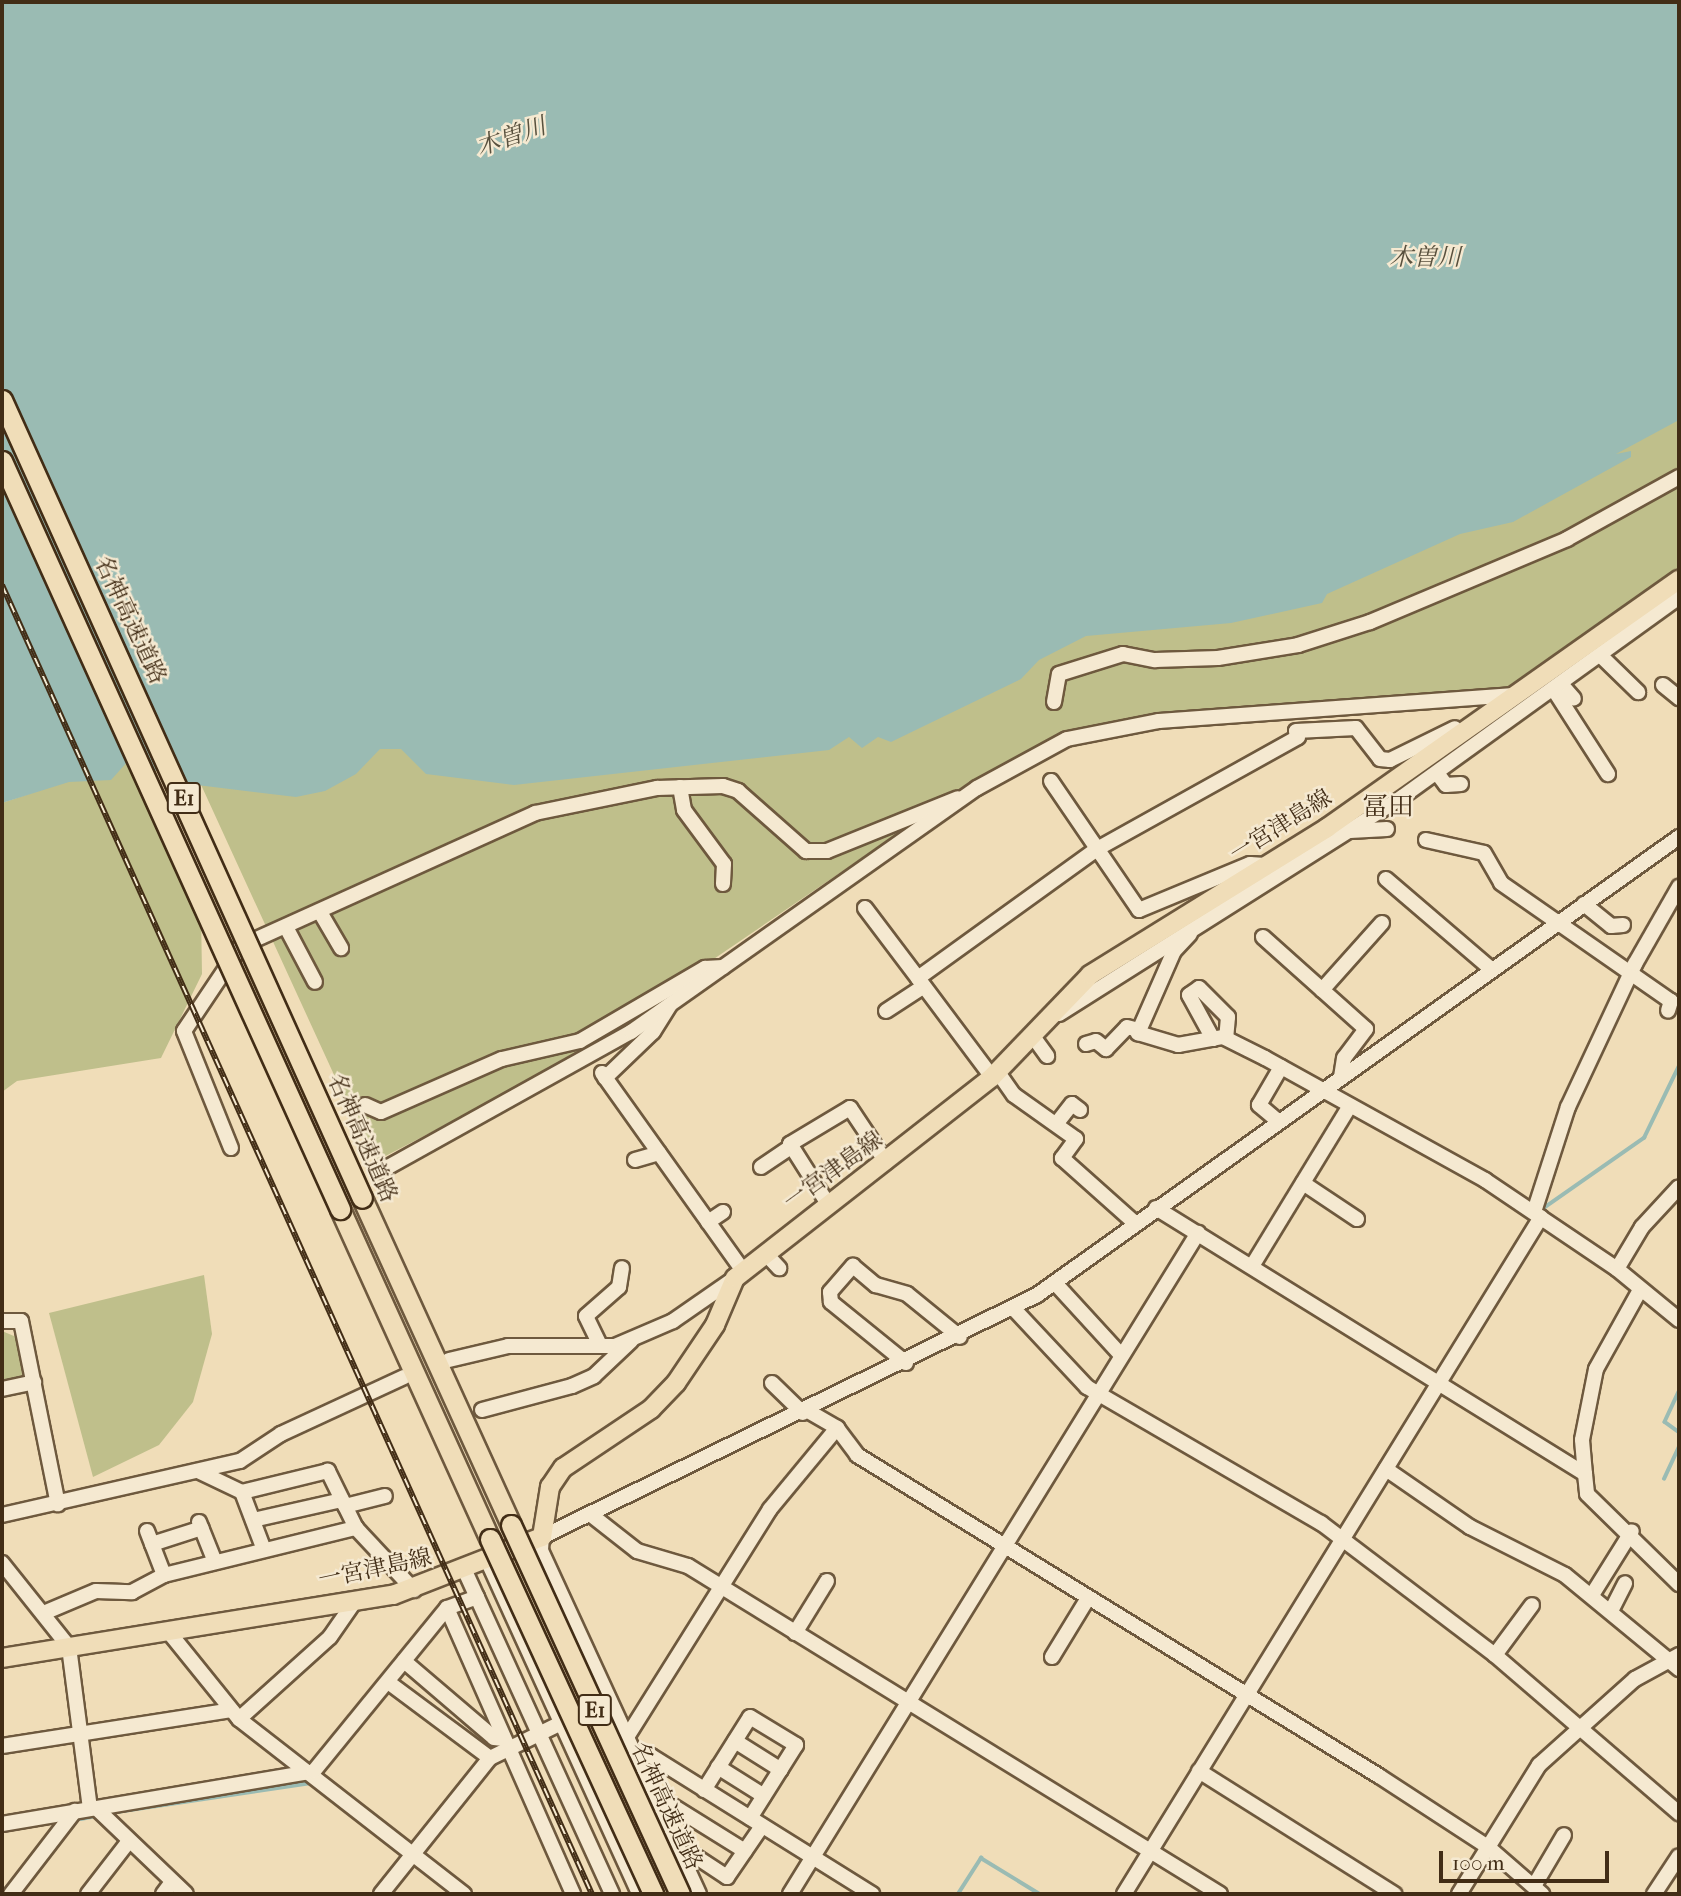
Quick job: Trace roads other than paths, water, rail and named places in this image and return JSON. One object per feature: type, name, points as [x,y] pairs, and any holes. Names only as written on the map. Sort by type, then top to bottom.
[{"type":"highway","name":"名神高速道路","points":[[2,400],[680,1894]]},
{"type":"highway","name":"名神高速道路","points":[[2,461],[653,1894]]},
{"type":"main road","name":"一宮津島線","points":[[2,1658],[414,1590],[488,1562],[541,1537],[550,1487],[563,1468],[650,1409],[676,1383],[715,1325],[739,1275],[995,1074],[1044,1041],[1118,954],[1265,865],[1477,725],[1679,580]]},
{"type":"street","points":[[1054,702],[1059,674],[1123,654],[1155,660],[1218,658],[1298,645],[1370,622],[1567,539],[1679,477]]},
{"type":"street","points":[[1044,1041],[1192,927],[1350,831],[1437,773],[1558,688],[1679,597]]},
{"type":"street","points":[[1601,656],[1638,692]]},
{"type":"street","points":[[1663,685],[1679,698]]},
{"type":"street","points":[[1558,688],[1574,699]]},
{"type":"street","points":[[1558,688],[1608,774]]},
{"type":"street","points":[[381,1171],[555,1079],[670,1005],[1024,758],[1109,728],[1521,695]]},
{"type":"street","points":[[886,1012],[921,982],[1097,849],[1298,737],[1296,730],[1356,728],[1380,760],[1390,760],[1460,725],[1477,725]]},
{"type":"street","points":[[1437,773],[1446,785],[1461,784]]},
{"type":"street","points":[[1051,781],[1139,910],[1146,911],[1250,864],[1265,865]]},
{"type":"street","points":[[231,1148],[184,1031],[231,954],[286,927],[535,813],[680,788],[738,791],[806,851],[827,851],[965,797]]},
{"type":"street","points":[[680,788],[684,810],[724,864],[723,884]]},
{"type":"street","points":[[1350,831],[1387,829]]},
{"type":"street","points":[[699,1894],[541,1550],[541,1537],[805,1412],[1013,1309],[1055,1283],[1135,1223],[1679,837]]},
{"type":"street","points":[[1426,840],[1484,853],[1501,883],[1631,977],[1671,1001],[1668,1012]]},
{"type":"street","points":[[1386,879],[1492,970]]},
{"type":"street","points":[[1124,1894],[1440,1382],[1538,1215],[1569,1107],[1631,977],[1679,887]]},
{"type":"street","points":[[1584,904],[1611,926],[1623,925]]},
{"type":"street","points":[[865,908],[921,982],[1014,1095],[1076,1139],[1062,1158],[1135,1223]]},
{"type":"street","points":[[320,912],[341,948]]},
{"type":"street","points":[[1322,990],[1382,923]]},
{"type":"street","points":[[286,927],[315,982]]},
{"type":"street","points":[[1138,1030],[1192,927]]},
{"type":"street","points":[[1264,937],[1366,1028],[1344,1058],[1341,1076]]},
{"type":"street","points":[[365,1105],[381,1112],[502,1059],[580,1041],[705,968],[723,967]]},
{"type":"street","points":[[1219,1038],[1232,1014],[1203,990],[1190,992],[1219,1038],[1281,1067],[1538,1215],[1617,1269],[1679,1320]]},
{"type":"street","points":[[482,1410],[572,1387],[594,1376],[631,1340],[739,1275],[708,1222],[604,1075],[653,1032],[670,1005]]},
{"type":"street","points":[[1086,1044],[1096,1041],[1106,1049],[1127,1027],[1138,1030],[1155,1048],[1219,1038]]},
{"type":"street","points":[[1278,1121],[1259,1105],[1281,1067]]},
{"type":"street","points":[[1057,1123],[1072,1104],[1080,1110]]},
{"type":"street","points":[[1254,1263],[1350,1106]]},
{"type":"street","points":[[761,1167],[850,1108],[886,1162]]},
{"type":"street","points":[[788,1149],[828,1204]]},
{"type":"street","points":[[635,1160],[659,1153]]},
{"type":"street","points":[[1303,1183],[1357,1219]]},
{"type":"street","points":[[1617,1269],[1642,1227],[1679,1187]]},
{"type":"street","points":[[1156,1208],[1254,1263],[1584,1474]]},
{"type":"street","points":[[708,1222],[723,1212]]},
{"type":"street","points":[[790,1894],[905,1702],[1198,1233]]},
{"type":"street","points":[[765,1253],[779,1268]]},
{"type":"street","points":[[906,1363],[831,1303],[830,1292],[853,1266],[876,1285],[907,1294],[960,1336]]},
{"type":"street","points":[[600,1345],[586,1316],[619,1287],[622,1268]]},
{"type":"street","points":[[1055,1283],[1121,1355]]},
{"type":"street","points":[[1640,1290],[1595,1369],[1582,1440],[1584,1474],[1587,1494],[1632,1531],[1679,1584]]},
{"type":"street","points":[[1013,1309],[1098,1391],[1341,1539],[1494,1655],[1679,1813]]},
{"type":"street","points":[[2,1321],[20,1321],[58,1504]]},
{"type":"street","points":[[449,1360],[508,1346],[600,1345],[631,1340]]},
{"type":"street","points":[[2,1516],[240,1461],[281,1434],[404,1377]]},
{"type":"street","points":[[2,1389],[34,1382]]},
{"type":"street","points":[[772,1383],[805,1412],[837,1428],[857,1455],[1488,1847],[1538,1890],[1544,1870],[1564,1835]]},
{"type":"street","points":[[627,1737],[770,1509],[837,1428]]},
{"type":"street","points":[[1386,1469],[1470,1527],[1545,1562],[1676,1661],[1635,1679],[1539,1765],[1459,1894]]},
{"type":"street","points":[[200,1472],[242,1492],[328,1471],[356,1528],[414,1590]]},
{"type":"street","points":[[242,1492],[264,1550]]},
{"type":"street","points":[[253,1520],[385,1496]]},
{"type":"street","points":[[590,1514],[637,1551],[688,1566],[1220,1894]]},
{"type":"street","points":[[164,1574],[150,1538],[200,1524],[215,1562]]},
{"type":"street","points":[[46,1612],[96,1591],[132,1592],[164,1574],[356,1528]]},
{"type":"street","points":[[1592,1595],[1632,1531]]},
{"type":"street","points":[[488,1562],[639,1894]]},
{"type":"street","points":[[3,1567],[46,1612],[69,1647],[87,1809],[11,1894]]},
{"type":"street","points":[[465,1571],[612,1894]]},
{"type":"street","points":[[794,1633],[827,1581]]},
{"type":"street","points":[[1611,1611],[1625,1583]]},
{"type":"street","points":[[2,1824],[309,1773],[388,1682],[447,1608],[477,1597]]},
{"type":"street","points":[[1052,1657],[1088,1598]]},
{"type":"street","points":[[2,1746],[235,1714],[330,1637],[355,1601]]},
{"type":"street","points":[[1494,1655],[1532,1605]]},
{"type":"street","points":[[447,1608],[573,1894]]},
{"type":"street","points":[[168,1631],[235,1714],[464,1894]]},
{"type":"street","points":[[404,1661],[494,1738],[507,1744]]},
{"type":"street","points":[[388,1682],[490,1758]]},
{"type":"street","points":[[682,1856],[692,1854],[727,1877],[745,1851],[764,1796],[796,1745],[750,1717],[704,1790]]},
{"type":"street","points":[[381,1894],[490,1758],[507,1744],[540,1736],[561,1723]]},
{"type":"street","points":[[735,1741],[780,1770]]},
{"type":"street","points":[[636,1758],[650,1756],[872,1894]]},
{"type":"street","points":[[718,1767],[764,1796]]},
{"type":"street","points":[[1199,1771],[1394,1894]]},
{"type":"street","points":[[659,1807],[671,1805],[745,1851]]},
{"type":"street","points":[[87,1809],[129,1841],[186,1894]]},
{"type":"street","points":[[88,1894],[129,1841]]},
{"type":"street","points":[[1544,1870],[1566,1851]]},
{"type":"street","points":[[1654,1894],[1679,1856]]},
{"type":"street","points":[[644,1894],[690,1873]]},
{"type":"street","points":[[163,1894],[172,1882]]},
{"type":"water","name":"木曽川","points":[[2,2],[1679,2],[1679,420],[1616,454],[1631,451],[1631,457],[1513,522],[1460,534],[1327,594],[1322,603],[1231,623],[1086,636],[1039,660],[1021,679],[891,742],[878,737],[862,748],[849,737],[829,750],[514,785],[426,774],[401,749],[380,749],[356,774],[325,791],[296,797],[189,784],[129,760],[111,780],[69,782],[2,803]]},
{"type":"waterway","points":[[1541,1210],[1644,1138],[1679,1066]]},
{"type":"waterway","points":[[1679,1392],[1665,1422],[1679,1432]]},
{"type":"waterway","points":[[1664,1479],[1679,1447]]},
{"type":"waterway","points":[[110,1813],[311,1783]]},
{"type":"waterway","points":[[81,1819],[96,1816]]},
{"type":"waterway","points":[[958,1894],[981,1858],[1040,1894]]},
{"type":"railway","points":[[2,585],[592,1894]]},
{"type":"district","name":"冨田","points":[[1388,807]]}]
